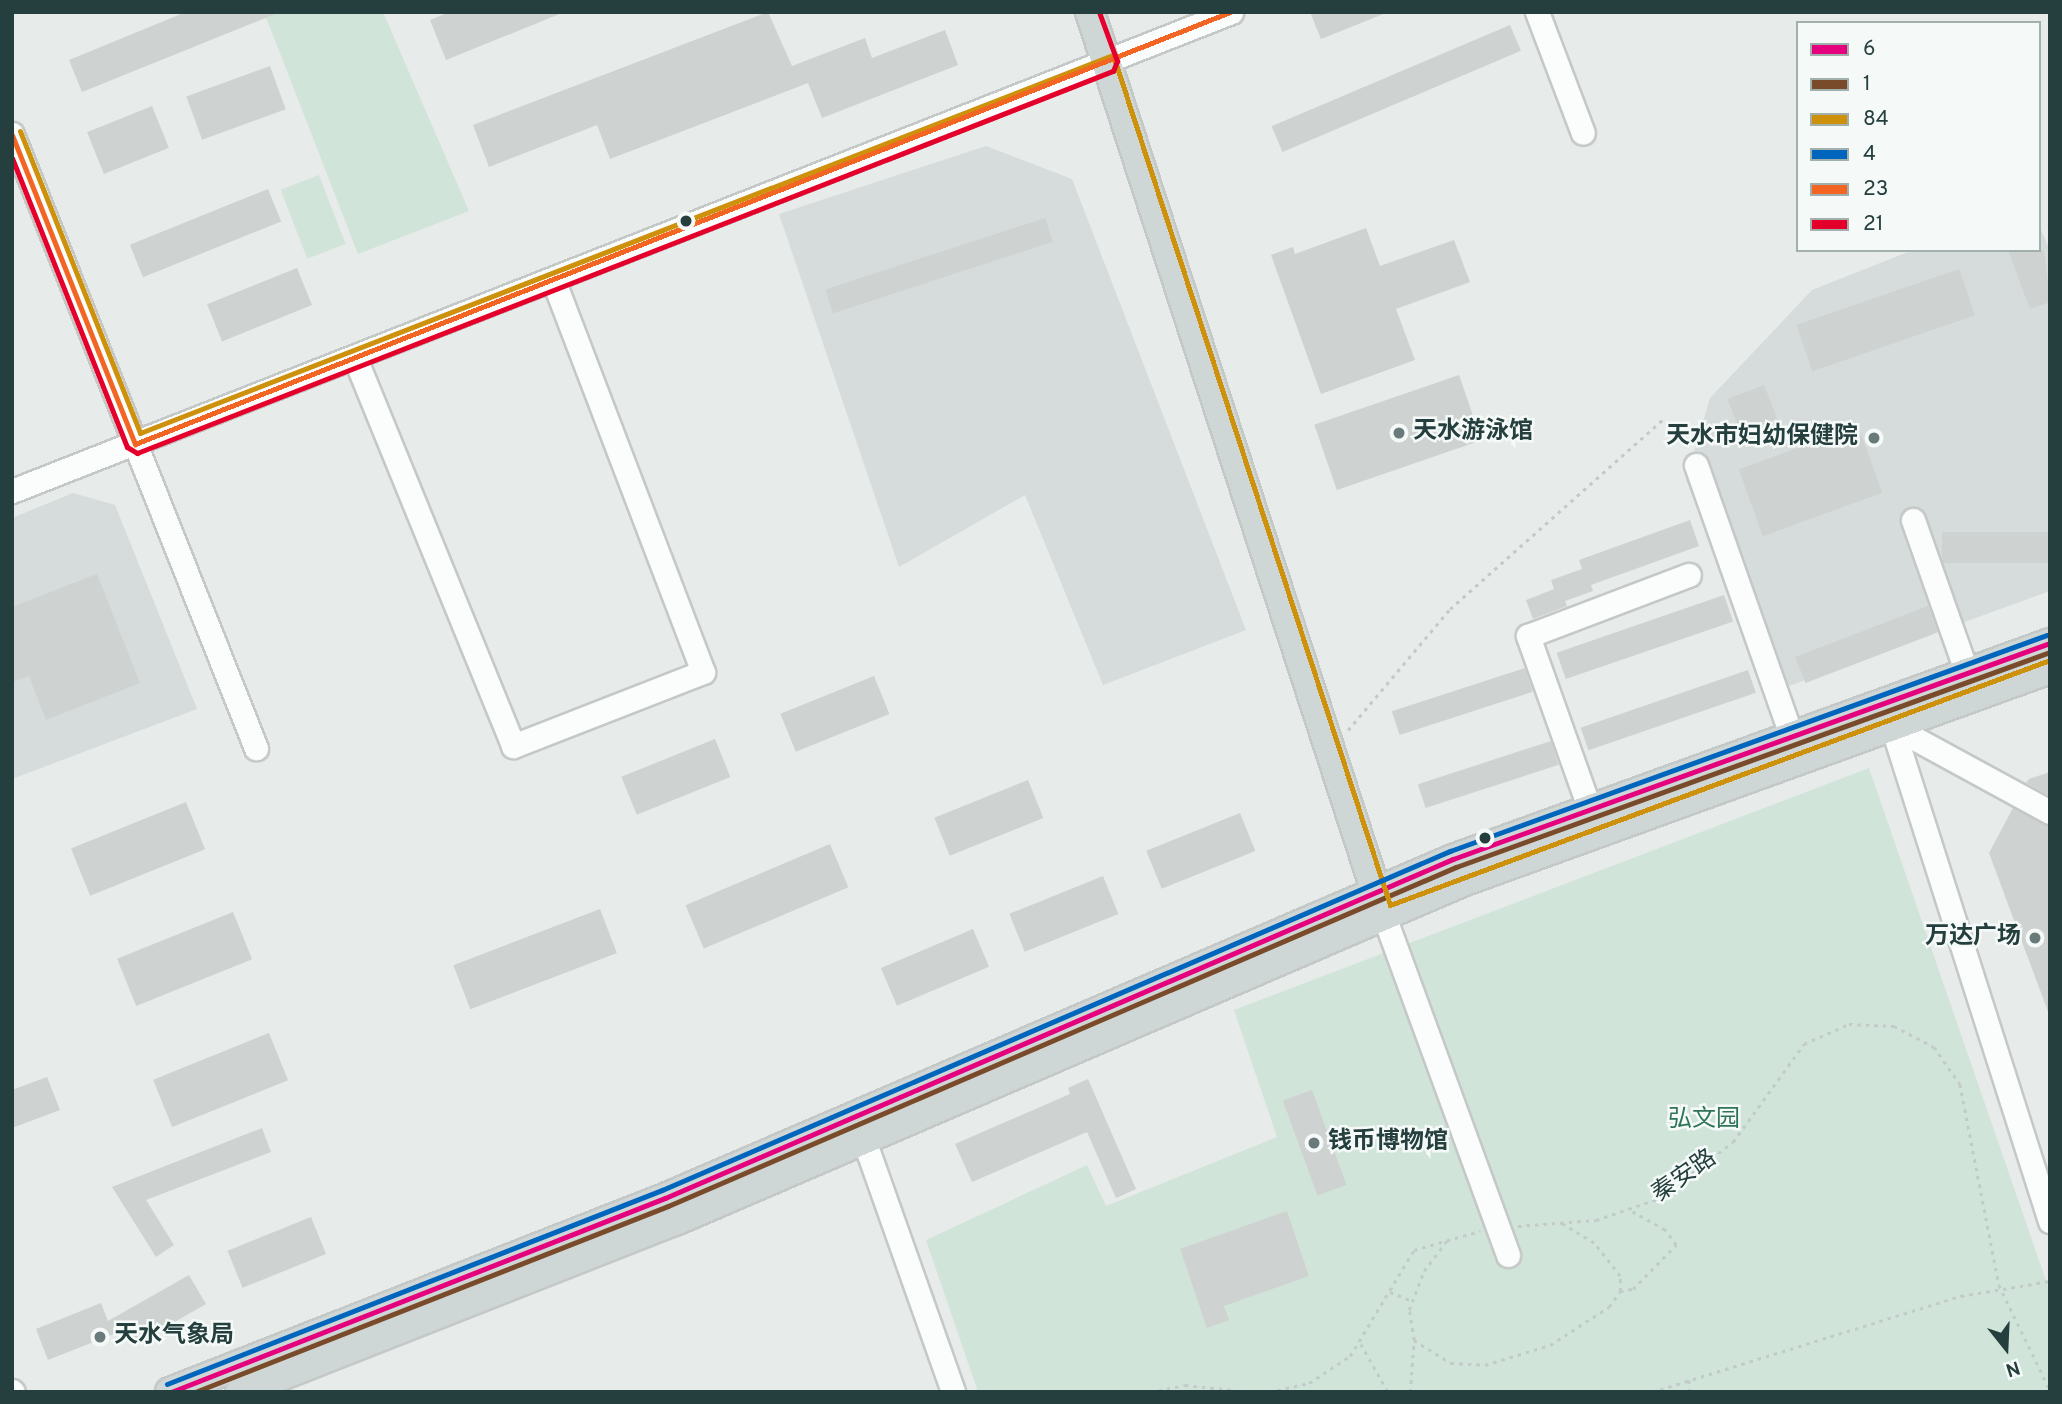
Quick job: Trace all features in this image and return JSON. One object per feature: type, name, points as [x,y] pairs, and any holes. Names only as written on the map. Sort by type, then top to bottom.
[{"type":"main road","points":[[1090,12],[1109,63],[1380,904]]},
{"type":"main road","points":[[240,1392],[1380,904],[1590,810],[2050,643]]},
{"type":"main road","points":[[1380,904],[2050,669]]},
{"type":"main road","points":[[170,1392],[665,1198],[860,1128]]},
{"type":"street","points":[[12,491],[1109,63],[1231,12]]},
{"type":"street","points":[[1537,12],[1583,134]]},
{"type":"street","points":[[12,134],[256,748]]},
{"type":"street","points":[[355,358],[513,746],[703,672],[553,280]]},
{"type":"street","points":[[1696,465],[1792,737]]},
{"type":"street","points":[[1913,520],[1966,673]]},
{"type":"street","points":[[1590,810],[1528,636],[1689,575]]},
{"type":"street","points":[[1892,726],[2050,812]]},
{"type":"street","points":[[1892,726],[2050,1222]]},
{"type":"street","points":[[1380,904],[1508,1255]]},
{"type":"street","points":[[860,1128],[953,1392]]},
{"type":"path","points":[[1330,751],[1450,609],[1662,419]]},
{"type":"path","name":"秦安路","points":[[1269,1392],[1324,1376],[1362,1344],[1406,1257],[1450,1237],[1498,1228],[1561,1223],[1630,1210],[1678,1188],[1716,1158],[1804,1044],[1833,1028],[1879,1023],[1934,1047],[1960,1084],[1999,1285],[2050,1390]]},
{"type":"path","points":[[1620,1291],[1633,1289],[1676,1245],[1664,1230],[1630,1210]]},
{"type":"path","points":[[1414,1340],[1451,1363],[1507,1360],[1570,1335],[1609,1307],[1620,1291],[1620,1276],[1604,1252],[1561,1223]]},
{"type":"path","points":[[1410,1392],[1414,1340],[1412,1301],[1424,1271],[1450,1237]]},
{"type":"path","points":[[1652,1392],[1999,1285],[2050,1281]]},
{"type":"path","points":[[1390,1292],[1412,1301]]},
{"type":"path","points":[[1362,1344],[1388,1392]]},
{"type":"path","points":[[1689,1380],[1690,1392]]},
{"type":"path","points":[[1150,1392],[1185,1385],[1251,1392]]},
{"type":"shaded area","points":[[986,146],[1072,179],[1246,630],[1103,685],[1025,495],[899,567],[779,214]]},
{"type":"shaded area","name":"天水市妇幼保健院","points":[[2041,230],[2050,251],[2050,591],[1767,694],[1686,479],[1710,398],[1812,290],[1908,252],[2041,252]]},
{"type":"shaded area","points":[[73,493],[115,505],[197,709],[12,779],[12,518]]},
{"type":"green space","points":[[264,12],[383,12],[469,211],[358,254]]},
{"type":"green space","points":[[319,175],[346,244],[307,259],[281,190]]},
{"type":"green space","name":"弘文园","points":[[1869,768],[2050,1292],[2050,1392],[978,1392],[926,1240],[1087,1165],[1106,1206],[1277,1137],[1234,1010]]},
{"type":"building","points":[[186,12],[278,13],[82,92],[69,60]]},
{"type":"building","points":[[450,12],[562,13],[446,60],[430,20]]},
{"type":"building","points":[[768,12],[792,66],[865,38],[872,58],[945,30],[958,65],[822,118],[808,83],[610,159],[597,125],[489,167],[473,125]]},
{"type":"building","points":[[1310,12],[1385,12],[1386,13],[1321,39]]},
{"type":"building","points":[[1510,25],[1521,51],[1283,152],[1272,126]]},
{"type":"building","points":[[270,66],[286,109],[202,140],[186,96]]},
{"type":"building","points":[[152,106],[169,148],[104,174],[87,132]]},
{"type":"building","points":[[268,189],[281,221],[143,277],[130,245]]},
{"type":"building","points":[[1045,218],[1053,242],[833,313],[825,289]]},
{"type":"building","points":[[1366,228],[1380,266],[1454,240],[1470,282],[1396,309],[1415,360],[1321,394],[1271,255],[1293,247],[1295,254]]},
{"type":"building","points":[[2044,250],[2050,302],[2030,309],[2009,252]]},
{"type":"building","points":[[297,268],[312,305],[222,341],[207,304]]},
{"type":"building","points":[[1959,269],[1975,315],[1812,371],[1796,325]]},
{"type":"building","name":"天水游泳馆","points":[[1459,375],[1481,440],[1337,490],[1314,425]]},
{"type":"building","points":[[1764,385],[1777,419],[1740,433],[1728,399]]},
{"type":"building","points":[[1858,426],[1882,493],[1763,536],[1739,469]]},
{"type":"building","points":[[1690,520],[1699,546],[1591,585],[1593,591],[1565,601],[1567,606],[1533,619],[1526,600],[1554,589],[1551,580],[1582,569],[1579,560]]},
{"type":"building","points":[[1942,532],[2050,532],[2050,563],[1942,563]]},
{"type":"building","points":[[97,574],[140,683],[46,720],[29,676],[12,682],[12,607]]},
{"type":"building","points":[[1724,595],[1733,621],[1566,679],[1557,653]]},
{"type":"building","points":[[1928,606],[1938,632],[1805,683],[1795,657]]},
{"type":"building","points":[[1525,668],[1533,692],[1400,735],[1392,711]]},
{"type":"building","points":[[1748,670],[1756,693],[1588,750],[1581,728]]},
{"type":"building","points":[[874,676],[889,714],[796,752],[780,714]]},
{"type":"building","points":[[715,739],[730,777],[637,815],[621,777]]},
{"type":"building","points":[[1551,741],[1559,765],[1426,808],[1418,784]]},
{"type":"building","points":[[2050,772],[2050,796],[2026,783],[2029,779]]},
{"type":"building","points":[[1028,780],[1043,818],[950,856],[934,818]]},
{"type":"building","points":[[186,802],[205,849],[90,896],[71,848]]},
{"type":"building","name":"万达广场","points":[[2013,808],[2050,826],[2050,1017],[1989,853]]},
{"type":"building","points":[[1240,813],[1255,851],[1162,889],[1146,851]]},
{"type":"building","points":[[830,844],[848,887],[704,949],[685,905]]},
{"type":"building","points":[[1103,876],[1118,914],[1025,952],[1009,914]]},
{"type":"building","points":[[600,909],[617,953],[470,1009],[453,965]]},
{"type":"building","points":[[233,912],[252,959],[136,1006],[117,959]]},
{"type":"building","points":[[973,929],[989,967],[897,1006],[881,968]]},
{"type":"building","points":[[269,1033],[288,1080],[172,1127],[153,1080]]},
{"type":"building","points":[[47,1077],[60,1110],[12,1128],[12,1090]]},
{"type":"building","points":[[1088,1079],[1136,1189],[1116,1198],[1087,1132],[972,1182],[955,1144],[1070,1094],[1068,1088]]},
{"type":"building","name":"钱币博物馆","points":[[1312,1090],[1347,1185],[1317,1196],[1283,1101]]},
{"type":"building","points":[[262,1128],[271,1152],[146,1200],[174,1245],[156,1257],[112,1187]]},
{"type":"building","points":[[1287,1211],[1309,1276],[1224,1306],[1229,1320],[1207,1328],[1180,1249]]},
{"type":"building","points":[[311,1217],[326,1254],[243,1288],[228,1251]]},
{"type":"building","points":[[189,1275],[206,1304],[138,1343],[129,1328],[48,1360],[36,1329],[101,1303],[108,1321]]},
{"type":"transit line","name":"21","points":[[12,158],[127,447],[137,453],[1113,71],[1117,61],[1099,12]]},
{"type":"transit line","name":"23","points":[[12,135],[135,444],[1230,12]]},
{"type":"transit line","name":"84","points":[[20,131],[140,433],[1113,55],[1390,905],[2047,661]]},
{"type":"transit line","name":"4","points":[[167,1384],[662,1190],[1450,851],[2047,635]]},
{"type":"transit line","name":"6","points":[[171,1392],[665,1198],[1453,859],[2050,643]]},
{"type":"transit line","name":"1","points":[[195,1392],[668,1206],[1456,867],[2050,652]]},
{"type":"place","name":"天水游泳馆","points":[[1399,433]]},
{"type":"place","name":"天水市妇幼保健院","points":[[1874,438]]},
{"type":"place","name":"万达广场","points":[[2035,938]]},
{"type":"place","name":"钱币博物馆","points":[[1314,1143]]},
{"type":"place","name":"天水气象局","points":[[100,1337]]}]
